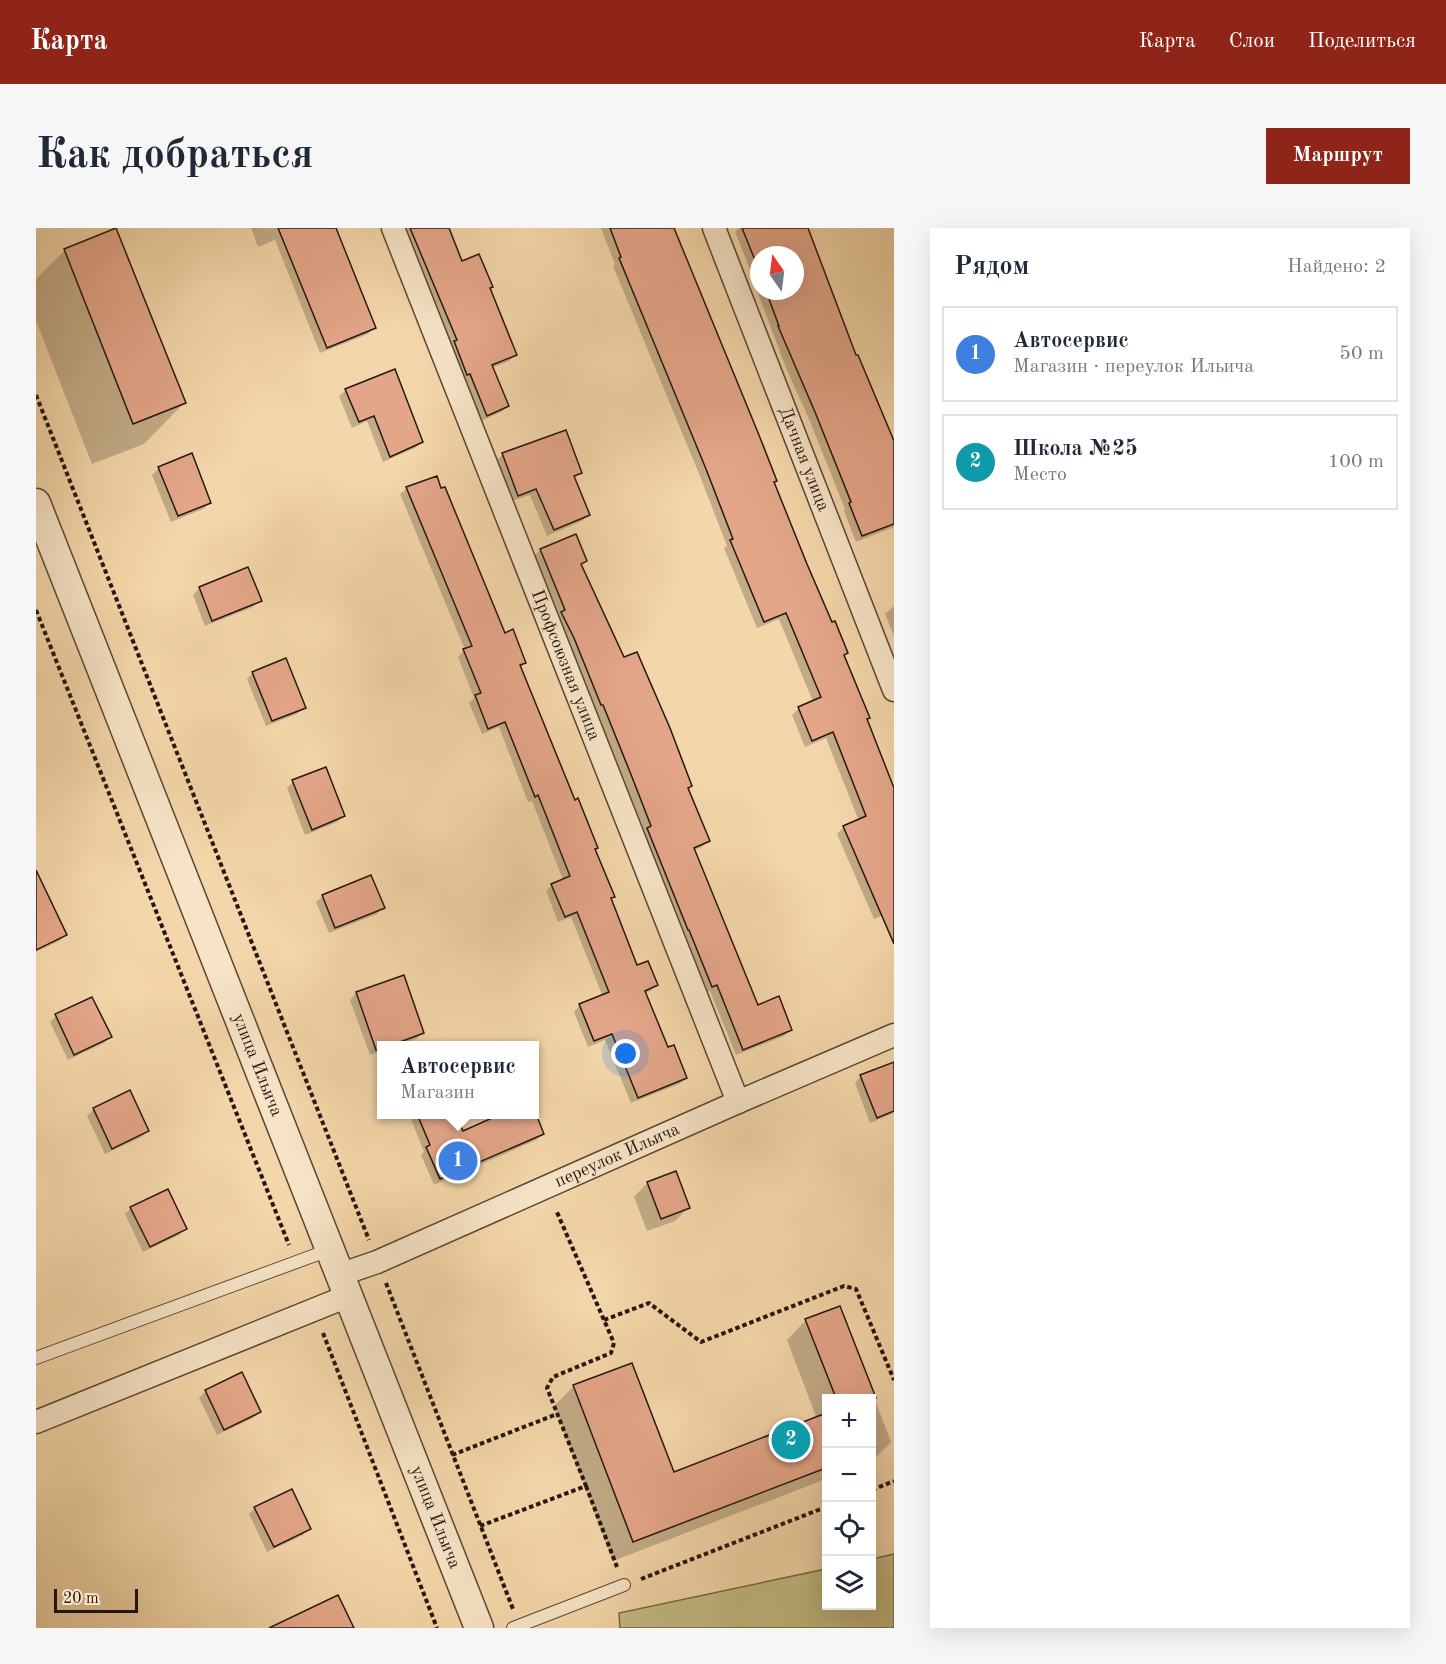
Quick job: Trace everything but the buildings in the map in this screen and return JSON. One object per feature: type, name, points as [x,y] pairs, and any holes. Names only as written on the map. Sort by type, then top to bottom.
[{"type":"street","name":"Профсоюзная улица","points":[[393,228],[738,1102]]},
{"type":"street","name":"Дачная улица","points":[[714,228],[894,690]]},
{"type":"street","name":"улица Ильича","points":[[36,503],[479,1628]]},
{"type":"street","name":"переулок Ильича","points":[[36,1422],[314,1310],[339,1274],[378,1262],[894,1035]]},
{"type":"lane","points":[[36,1358],[295,1262],[339,1274]]},
{"type":"lane","points":[[516,1627],[624,1585]]},
{"type":"path","points":[[36,395],[378,1262],[480,1526],[516,1627]]},
{"type":"path","points":[[36,610],[295,1262]]},
{"type":"path","points":[[546,1187],[614,1343],[611,1353],[553,1377],[547,1388],[624,1585],[822,1509]]},
{"type":"path","points":[[604,1320],[649,1304],[701,1342],[844,1287],[856,1289],[894,1380]]},
{"type":"path","points":[[314,1310],[436,1628]]},
{"type":"path","points":[[452,1455],[557,1414]]},
{"type":"path","points":[[876,1488],[894,1481]]},
{"type":"path","points":[[480,1526],[586,1486]]},
{"type":"shaded area","points":[[894,1554],[894,1628],[620,1628],[619,1613],[822,1570],[822,1610],[876,1610],[876,1558]]},
{"type":"place","name":"Автосервис","points":[[458,1161]]},
{"type":"place","name":"Школа №25","points":[[791,1440]]}]
